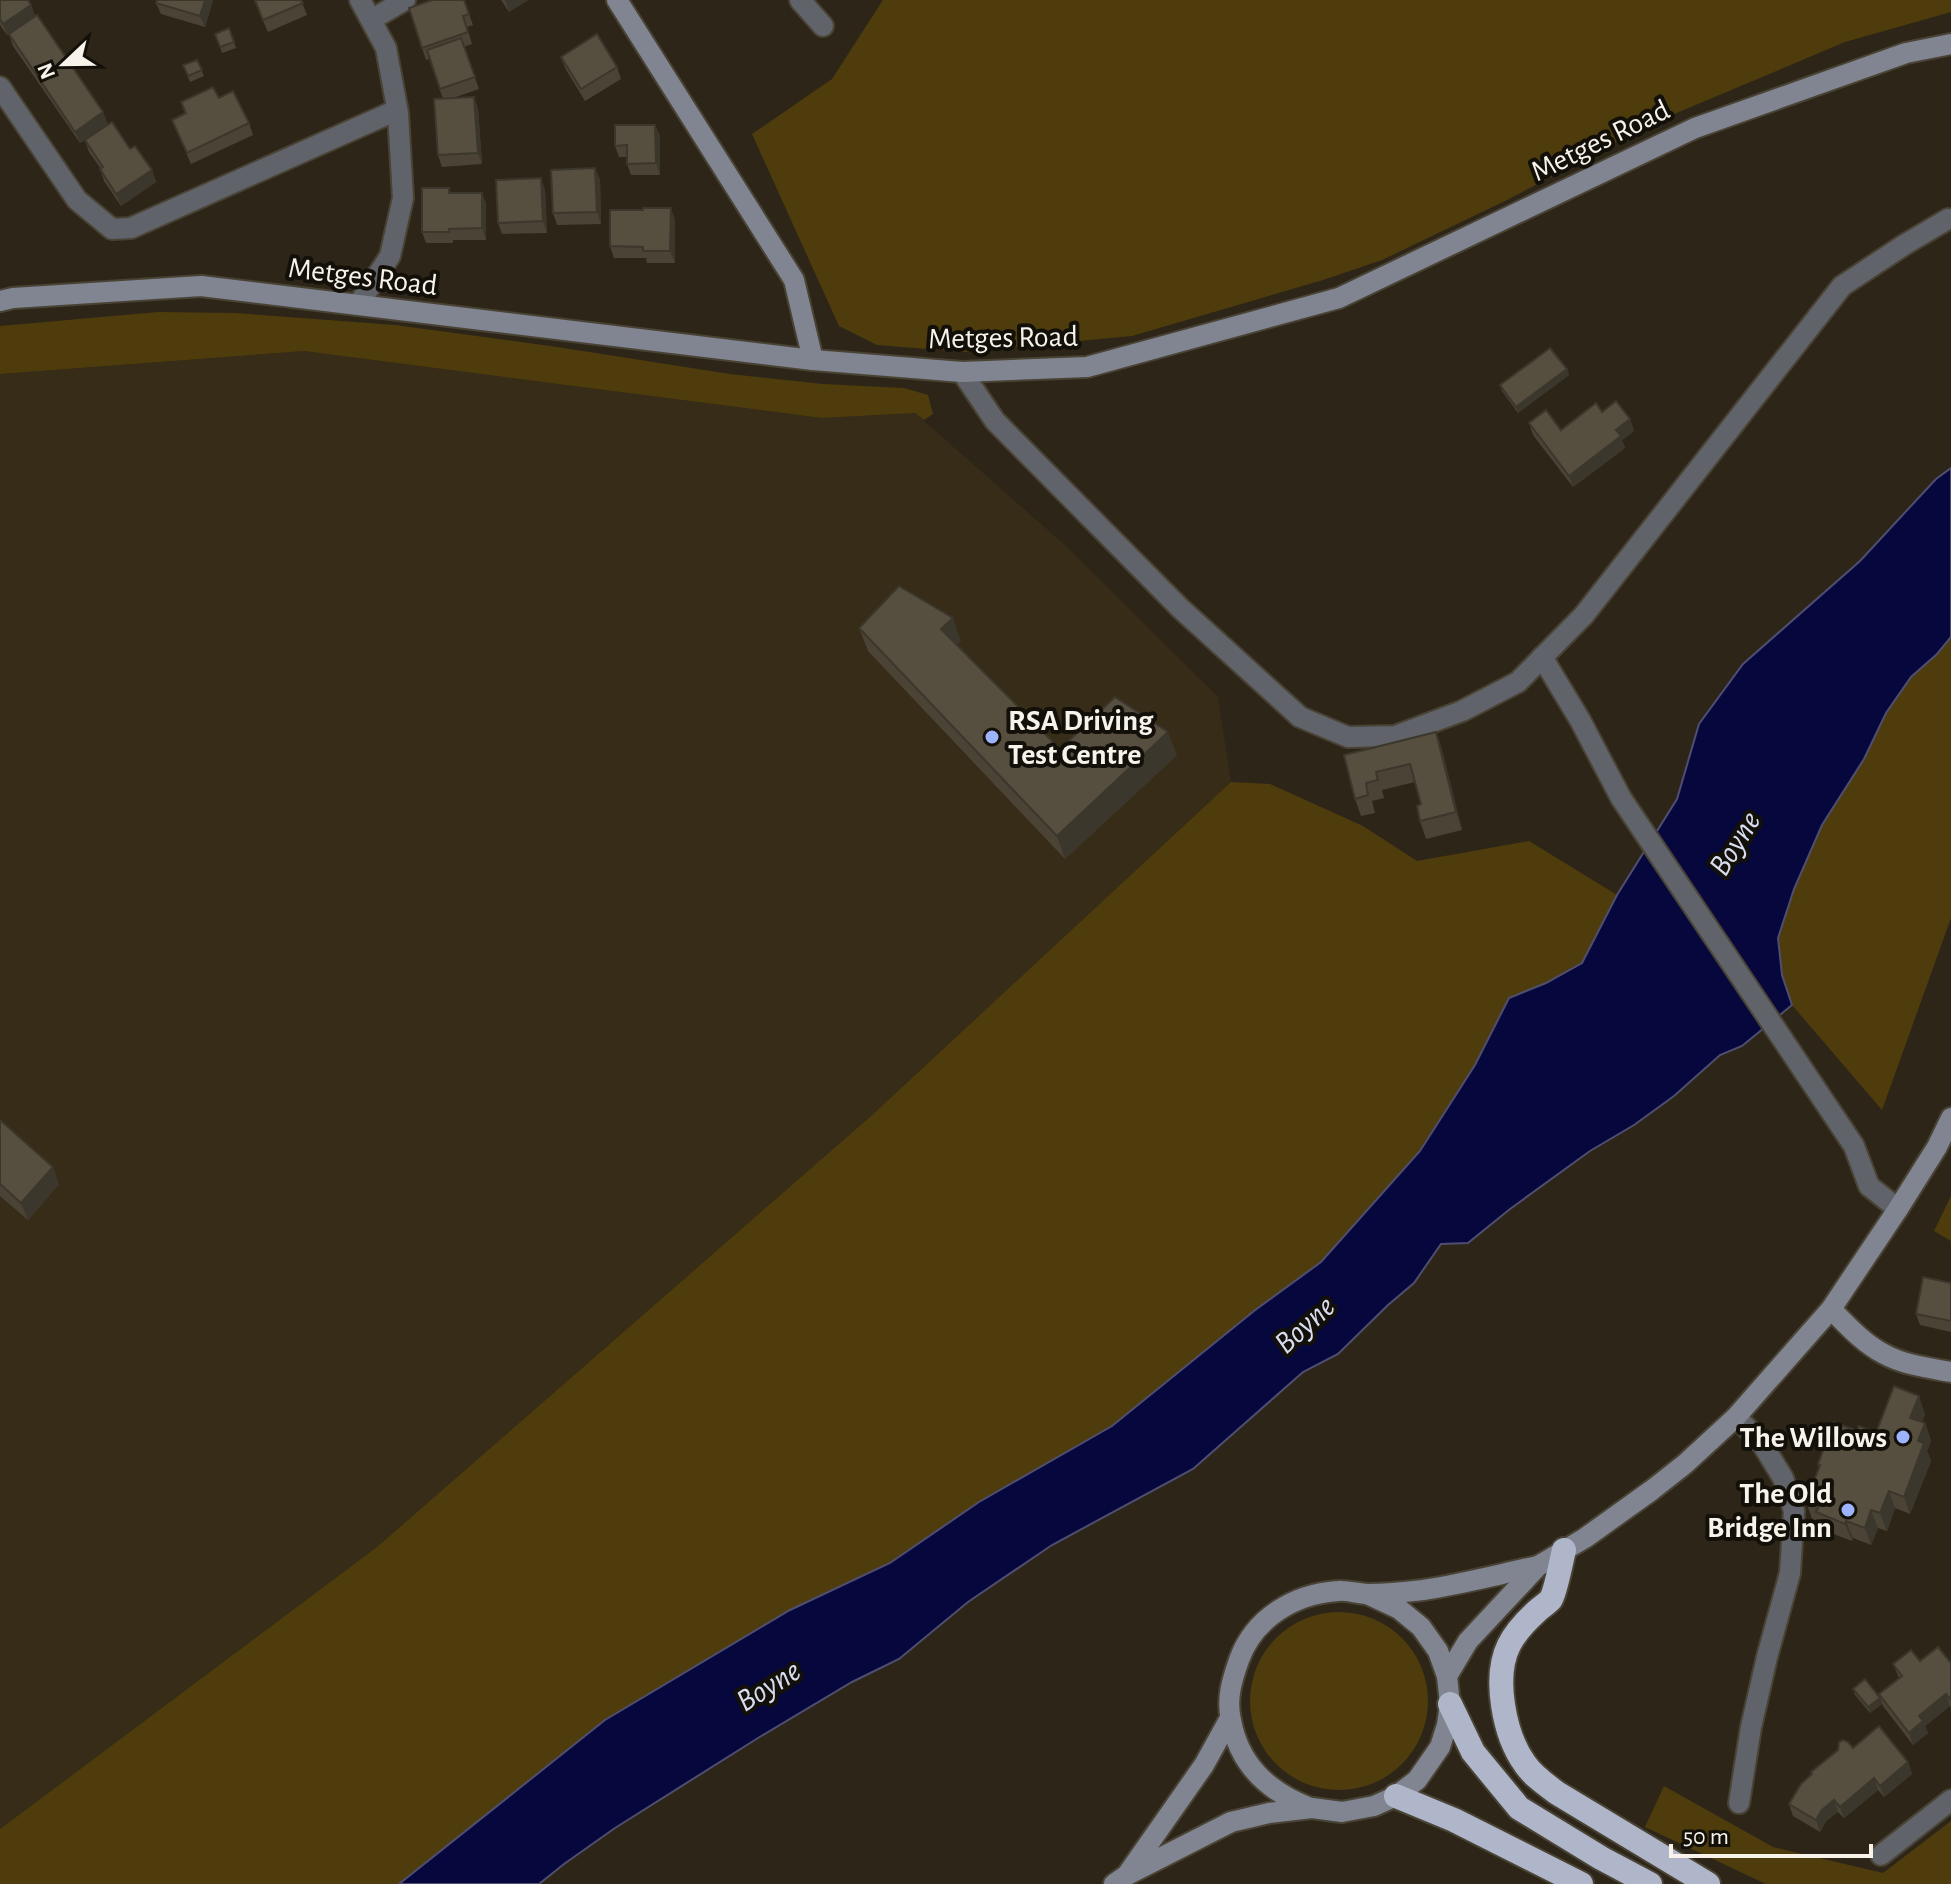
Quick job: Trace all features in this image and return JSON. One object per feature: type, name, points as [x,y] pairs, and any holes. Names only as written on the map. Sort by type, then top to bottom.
[{"type":"highway","points":[[1564,1550],[1551,1598],[1519,1629],[1508,1647],[1502,1685],[1503,1703],[1515,1748],[1536,1778],[1557,1793],[1708,1884]]},
{"type":"highway","points":[[1450,1704],[1473,1752],[1519,1808],[1650,1884]]},
{"type":"highway","points":[[1396,1796],[1454,1820],[1581,1884]]},
{"type":"street","points":[[358,305],[390,256],[403,198],[397,110],[386,48],[360,0]]},
{"type":"street","points":[[371,20],[405,0]]},
{"type":"street","points":[[617,0],[794,280],[813,360]]},
{"type":"street","points":[[800,0],[823,26]]},
{"type":"street","name":"Metges Road","points":[[0,301],[201,286],[813,360],[962,372],[1087,367],[1339,298],[1695,128],[1906,53],[1951,44]]},
{"type":"street","points":[[0,87],[77,200],[112,229],[131,228],[397,110]]},
{"type":"street","points":[[962,372],[995,421],[1180,608],[1300,717],[1348,737],[1395,736],[1462,711],[1518,682],[1584,615],[1842,286],[1948,219]]},
{"type":"street","points":[[1542,657],[1630,811],[1854,1146],[1869,1186],[1898,1209]]},
{"type":"street","points":[[1447,1676],[1468,1641],[1538,1566],[1585,1538],[1652,1490],[1736,1417],[1831,1309],[1937,1147],[1951,1118]]},
{"type":"street","points":[[1831,1309],[1851,1330],[1884,1355],[1916,1366],[1951,1372]]},
{"type":"street","points":[[1736,1417],[1761,1442],[1783,1478],[1794,1511],[1790,1573],[1751,1727],[1739,1803]]},
{"type":"street","points":[[1367,1594],[1399,1609],[1421,1627],[1438,1651],[1447,1676],[1450,1704],[1447,1725],[1440,1747],[1417,1780],[1396,1796],[1374,1806],[1342,1812],[1312,1808],[1288,1799],[1250,1767],[1230,1718],[1230,1688],[1244,1644],[1262,1622],[1303,1597],[1340,1591],[1367,1594],[1422,1590],[1538,1566]]},
{"type":"street","points":[[1120,1879],[1204,1765],[1230,1718]]},
{"type":"street","points":[[1881,1855],[1951,1800]]},
{"type":"street","points":[[1120,1879],[1231,1822],[1312,1808]]},
{"type":"shaded area","points":[[883,0],[1951,0],[1951,12],[1845,42],[1660,120],[1507,200],[1382,260],[1132,336],[965,352],[877,345],[839,326],[752,134],[832,79]]},
{"type":"shaded area","points":[[158,312],[235,313],[395,325],[730,374],[823,384],[904,388],[928,395],[933,414],[924,420],[915,413],[822,418],[304,351],[0,374],[0,326]]},
{"type":"shaded area","points":[[304,351],[821,418],[915,413],[1066,546],[1218,697],[1231,782],[871,1116],[377,1547],[0,1829],[0,374]]},
{"type":"shaded area","points":[[1951,637],[1951,918],[1882,1110],[1792,1005],[1782,975],[1778,938],[1794,889],[1822,825],[1864,759],[1886,713],[1911,677]]},
{"type":"shaded area","points":[[1231,782],[1270,784],[1363,826],[1417,861],[1529,841],[1617,895],[1582,963],[1546,983],[1509,998],[1475,1065],[1420,1151],[1321,1262],[1254,1311],[1112,1426],[979,1502],[890,1563],[790,1610],[605,1720],[399,1884],[0,1884],[0,1829],[377,1547],[871,1116]]},
{"type":"shaded area","points":[[1951,1196],[1951,1241],[1934,1231]]},
{"type":"shaded area","points":[[1339,1612],[1373,1619],[1402,1638],[1421,1667],[1428,1701],[1421,1735],[1402,1764],[1373,1783],[1339,1790],[1305,1783],[1276,1764],[1257,1735],[1250,1701],[1257,1667],[1276,1638],[1305,1619]]},
{"type":"shaded area","points":[[1664,1786],[1773,1847],[1883,1873],[1951,1821],[1951,1884],[1766,1884],[1645,1827]]},
{"type":"water","name":"Boyne","points":[[1951,468],[1951,637],[1911,677],[1886,713],[1864,759],[1822,825],[1794,889],[1778,938],[1782,975],[1792,1005],[1742,1046],[1720,1055],[1674,1096],[1590,1151],[1468,1243],[1441,1244],[1414,1283],[1338,1354],[1303,1372],[1193,1469],[1052,1545],[968,1602],[899,1659],[852,1682],[758,1738],[615,1828],[539,1884],[399,1884],[605,1720],[790,1610],[890,1563],[979,1502],[1112,1426],[1254,1311],[1321,1262],[1420,1151],[1475,1065],[1509,998],[1546,983],[1582,963],[1617,895],[1677,799],[1699,724],[1743,664],[1860,561],[1936,479]]},
{"type":"building","points":[[0,0],[28,0],[31,5],[3,24]]},
{"type":"building","points":[[157,0],[205,0],[200,16],[156,3]]},
{"type":"building","points":[[255,0],[301,0],[303,3],[263,20]]},
{"type":"building","points":[[432,0],[464,0],[469,14],[463,16],[468,32],[422,48],[409,8]]},
{"type":"building","points":[[37,15],[103,112],[75,132],[9,34]]},
{"type":"building","points":[[229,28],[234,42],[220,47],[215,34]]},
{"type":"building","points":[[597,34],[617,67],[581,89],[561,57]]},
{"type":"building","points":[[461,38],[475,77],[440,89],[427,50]]},
{"type":"building","points":[[197,60],[202,70],[188,76],[183,65]]},
{"type":"building","points":[[213,87],[219,98],[233,91],[249,123],[187,153],[172,120],[186,113],[181,102]]},
{"type":"building","points":[[474,97],[478,153],[438,155],[434,99]]},
{"type":"building","points":[[112,122],[130,149],[135,146],[152,170],[116,194],[85,140]]},
{"type":"building","points":[[615,125],[655,125],[656,163],[627,164],[627,145],[615,146]]},
{"type":"building","points":[[595,168],[597,212],[553,213],[551,170]]},
{"type":"building","points":[[541,178],[543,221],[498,223],[496,180]]},
{"type":"building","points":[[422,188],[449,188],[449,193],[482,193],[482,228],[422,232]]},
{"type":"building","points":[[671,208],[670,251],[610,246],[610,210]]},
{"type":"building","points":[[1550,348],[1567,369],[1516,407],[1500,385]]},
{"type":"building","points":[[1616,401],[1630,419],[1616,430],[1621,436],[1569,476],[1529,423],[1546,410],[1561,430],[1596,403],[1602,412]]},
{"type":"building","name":"RSA Driving Test Centre","points":[[899,586],[953,618],[941,629],[1060,749],[1115,697],[1168,732],[1057,836],[859,628]]},
{"type":"building","points":[[1436,732],[1456,812],[1420,821],[1417,806],[1421,804],[1410,764],[1376,772],[1378,780],[1366,783],[1368,795],[1355,799],[1344,755]]},
{"type":"building","points":[[0,1120],[53,1167],[21,1203],[0,1184]]},
{"type":"building","points":[[1923,1277],[1951,1283],[1951,1321],[1916,1314]]},
{"type":"building","points":[[1894,1386],[1919,1396],[1910,1418],[1925,1423],[1918,1441],[1924,1443],[1904,1497],[1889,1491],[1880,1513],[1871,1510],[1865,1528],[1846,1521],[1845,1524],[1816,1512],[1819,1506],[1806,1502],[1834,1422],[1857,1431],[1859,1426],[1876,1433]]},
{"type":"building","points":[[1938,1647],[1951,1663],[1951,1700],[1946,1694],[1919,1716],[1923,1721],[1909,1733],[1879,1694],[1902,1676],[1893,1664],[1911,1650],[1920,1661]]},
{"type":"building","points":[[1865,1679],[1880,1698],[1868,1707],[1853,1689]]},
{"type":"building","points":[[1879,1726],[1908,1762],[1880,1786],[1874,1778],[1840,1807],[1834,1800],[1816,1820],[1789,1804],[1811,1772],[1838,1750],[1839,1742],[1848,1742],[1853,1748]]},
{"type":"place","name":"RSA Driving Test Centre","points":[[992,737]]},
{"type":"place","name":"The Willows","points":[[1903,1437]]},
{"type":"place","name":"The Old Bridge Inn","points":[[1848,1510]]}]
